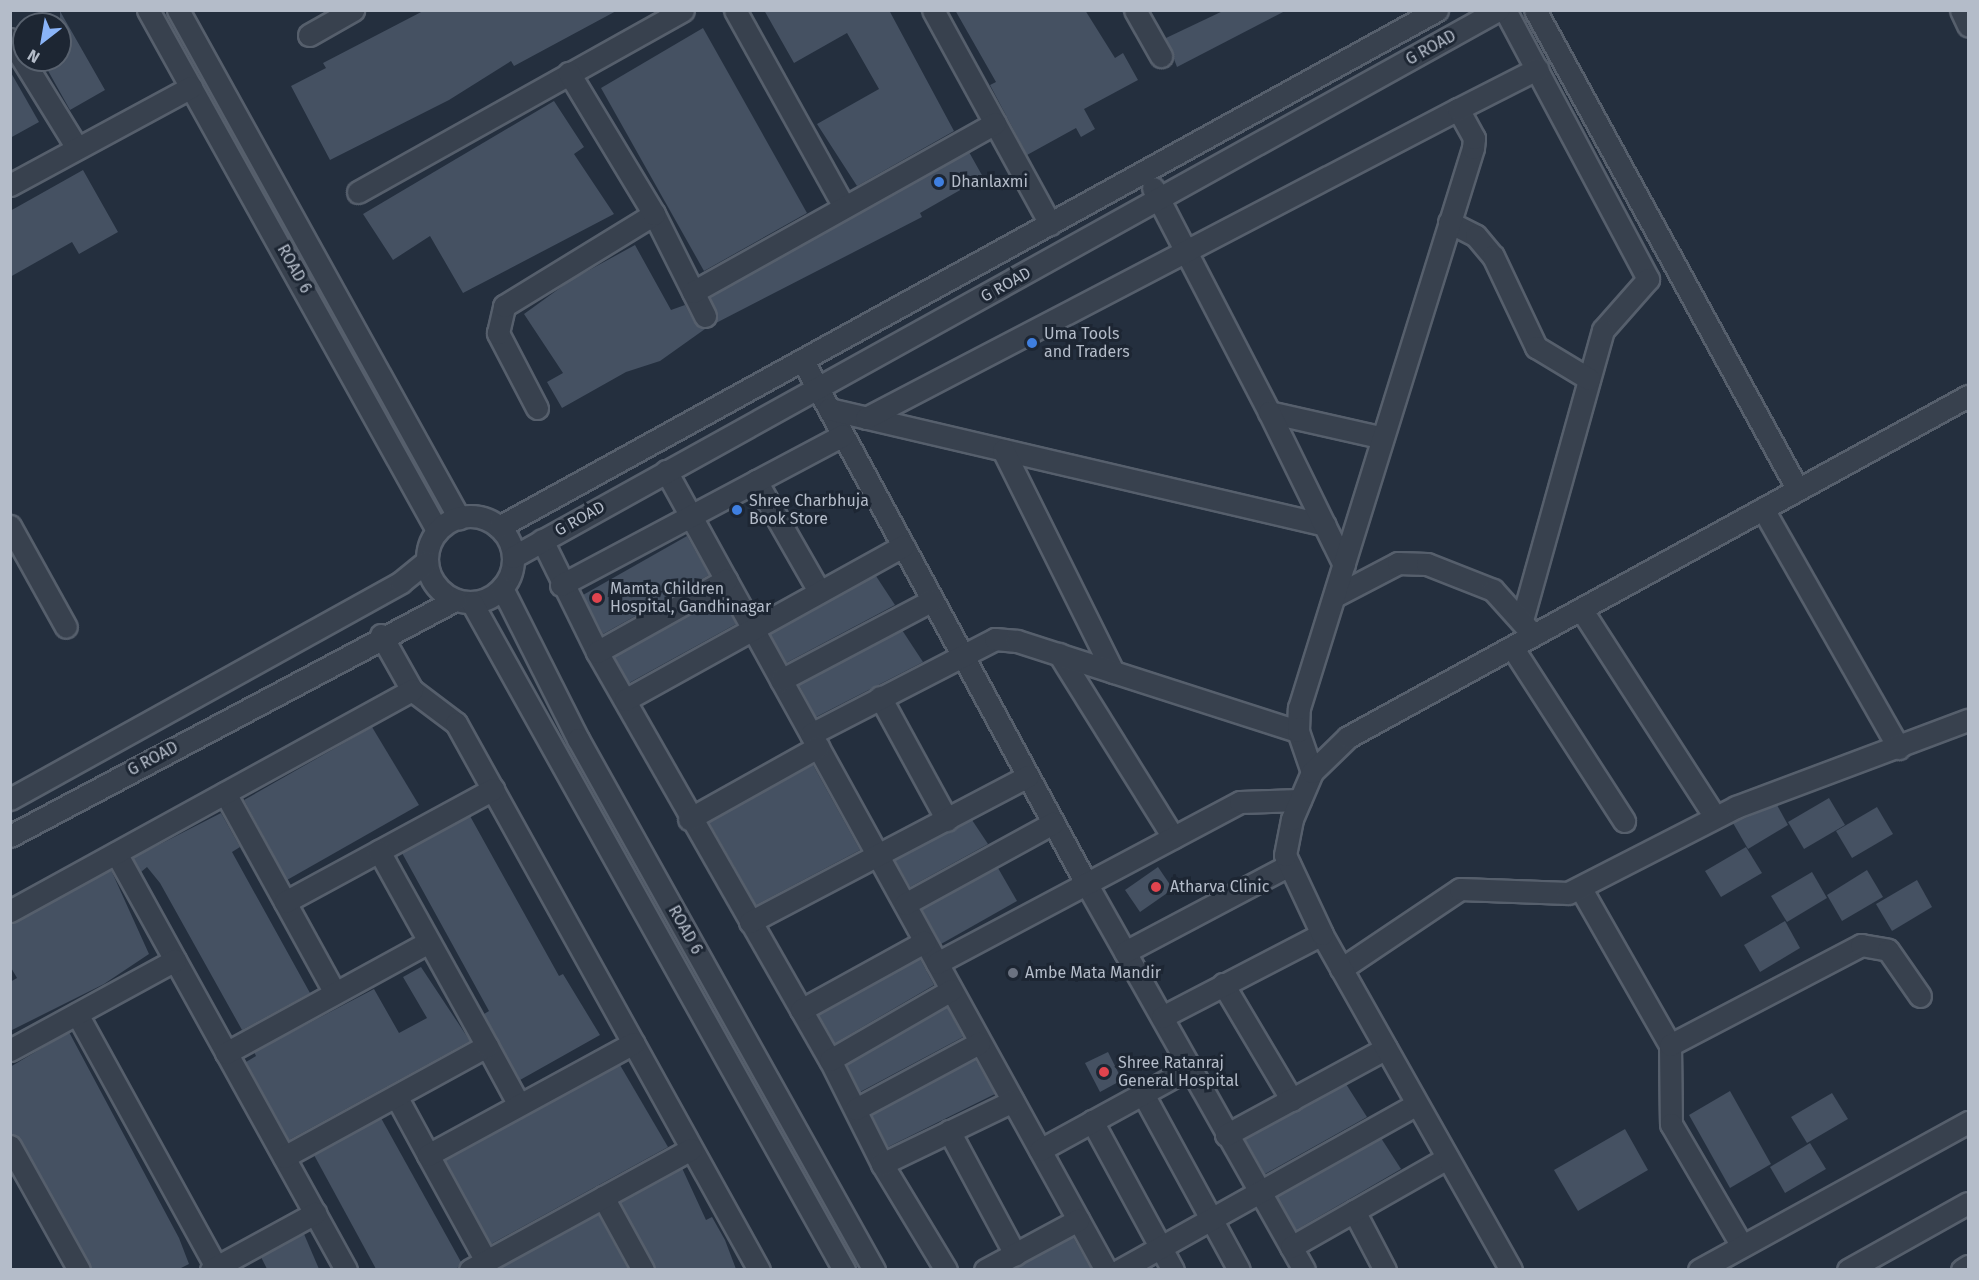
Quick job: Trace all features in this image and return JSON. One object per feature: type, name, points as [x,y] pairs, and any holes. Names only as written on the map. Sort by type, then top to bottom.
[{"type":"street","name":"ROAD 6","points":[[148,10],[437,530]]},
{"type":"street","name":"ROAD 6","points":[[178,10],[459,518]]},
{"type":"street","points":[[309,35],[353,10]]},
{"type":"street","points":[[358,192],[683,10]]},
{"type":"street","points":[[735,10],[844,207]]},
{"type":"street","points":[[933,10],[1050,224]]},
{"type":"street","points":[[1135,10],[1161,56]]},
{"type":"street","name":"G ROAD","points":[[499,527],[1437,10]]},
{"type":"street","name":"G ROAD","points":[[513,557],[1498,10]]},
{"type":"street","points":[[1505,10],[1647,270],[1645,288],[1609,317],[1589,379],[1527,629],[1512,647],[1348,737],[1312,772],[1300,800],[1285,855],[1341,969],[1511,1269]]},
{"type":"street","points":[[1534,10],[1798,490]]},
{"type":"street","points":[[1961,10],[1968,25]]},
{"type":"street","points":[[10,39],[77,148]]},
{"type":"street","points":[[866,418],[1537,69]]},
{"type":"street","points":[[569,73],[654,214],[705,316]]},
{"type":"street","points":[[10,185],[191,87]]},
{"type":"street","points":[[1312,772],[1298,731],[1299,708],[1335,596],[1379,437],[1474,138],[1458,109]]},
{"type":"street","points":[[693,291],[995,123]]},
{"type":"street","points":[[1144,172],[1269,412],[1344,565]]},
{"type":"street","points":[[537,408],[498,333],[504,306],[654,214]]},
{"type":"street","points":[[1449,222],[1476,236],[1493,255],[1536,347],[1589,379]]},
{"type":"street","points":[[803,361],[1086,883],[1226,1135],[1304,1269]]},
{"type":"street","points":[[1527,629],[1581,609],[1968,396]]},
{"type":"street","points":[[829,409],[1324,525]]},
{"type":"street","points":[[1269,412],[1379,437]]},
{"type":"street","points":[[561,585],[843,435]]},
{"type":"street","points":[[1003,450],[1113,672]]},
{"type":"street","points":[[666,471],[905,904],[979,1043],[1106,1269]]},
{"type":"street","points":[[756,481],[819,591]]},
{"type":"street","points":[[1763,509],[1899,748]]},
{"type":"street","points":[[459,518],[484,518],[499,527],[513,557],[502,588],[464,601],[430,578],[426,562],[437,530],[459,518]]},
{"type":"street","points":[[10,526],[66,627]]},
{"type":"street","points":[[542,540],[561,585],[689,819],[831,1060],[882,1164],[946,1269]]},
{"type":"street","points":[[625,700],[752,626],[903,546]]},
{"type":"street","points":[[1335,596],[1411,561],[1493,590],[1527,629]]},
{"type":"street","name":"G ROAD","points":[[10,799],[401,582],[426,562]]},
{"type":"street","points":[[597,652],[726,580]]},
{"type":"street","name":"ROAD 6","points":[[502,588],[579,739],[873,1269]]},
{"type":"street","name":"ROAD 6","points":[[464,601],[844,1269]]},
{"type":"street","name":"G ROAD","points":[[10,836],[381,635],[464,601]]},
{"type":"street","points":[[781,680],[932,601]]},
{"type":"street","points":[[1581,609],[1715,817]]},
{"type":"street","points":[[381,635],[412,690],[446,710],[493,789],[759,1269]]},
{"type":"street","points":[[689,819],[880,697],[995,639],[1059,654],[1298,731]]},
{"type":"street","points":[[1512,647],[1624,821]]},
{"type":"street","points":[[1059,654],[1173,837]]},
{"type":"street","points":[[10,910],[412,690]]},
{"type":"street","points":[[880,697],[947,820]]},
{"type":"street","points":[[1341,969],[1460,889],[1548,894],[1581,889],[1715,817],[1968,720]]},
{"type":"street","points":[[750,922],[879,857],[1028,776]]},
{"type":"street","points":[[285,902],[493,789]]},
{"type":"street","points":[[225,793],[335,993]]},
{"type":"street","points":[[937,963],[1240,802],[1300,800]]},
{"type":"street","points":[[905,904],[1053,823]]},
{"type":"street","points":[[379,851],[519,1105]]},
{"type":"street","points":[[116,853],[346,1269]]},
{"type":"street","points":[[1125,952],[1289,865]]},
{"type":"street","points":[[1581,889],[1670,1045],[1671,1124],[1742,1246]]},
{"type":"street","points":[[1162,1017],[1322,934]]},
{"type":"street","points":[[226,1053],[429,942]]},
{"type":"street","points":[[801,1010],[924,942]]},
{"type":"street","points":[[1670,1045],[1861,945],[1888,950],[1920,996]]},
{"type":"street","points":[[10,1050],[176,960]]},
{"type":"street","points":[[1223,984],[1292,1100]]},
{"type":"street","points":[[831,1060],[951,990]]},
{"type":"street","points":[[77,1014],[214,1268],[315,1213]]},
{"type":"street","points":[[428,1155],[633,1043]]},
{"type":"street","points":[[856,1109],[979,1043]]},
{"type":"street","points":[[284,1157],[487,1046]]},
{"type":"street","points":[[1226,1135],[1386,1048]]},
{"type":"street","points":[[1040,1150],[1190,1068]]},
{"type":"street","points":[[1143,1094],[1239,1269]]},
{"type":"street","points":[[396,1096],[428,1155],[478,1265],[692,1149]]},
{"type":"street","points":[[882,1164],[1013,1101]]},
{"type":"street","points":[[1120,1269],[1162,1249],[1212,1221],[1259,1190],[1417,1104]]},
{"type":"street","points":[[1092,1121],[1173,1269]]},
{"type":"street","points":[[1699,1269],[1968,1122]]},
{"type":"street","points":[[948,1131],[1015,1254]]},
{"type":"street","points":[[10,1146],[79,1269]]},
{"type":"street","points":[[1291,1246],[1447,1158]]},
{"type":"street","points":[[603,1197],[643,1269]]},
{"type":"street","points":[[1848,1269],[1967,1207]]},
{"type":"street","points":[[1353,1211],[1385,1269]]},
{"type":"street","points":[[985,1269],[1078,1220]]},
{"type":"street","points":[[1962,1269],[1968,1266]]},
{"type":"building","points":[[425,10],[618,10],[514,66],[511,61],[449,100],[330,160],[291,86],[326,68],[323,63]]},
{"type":"building","points":[[764,10],[889,10],[954,131],[857,186],[817,124],[879,89],[847,33],[794,63]]},
{"type":"building","points":[[955,10],[1085,10],[1115,58],[1123,53],[1138,80],[1084,109],[1095,129],[1081,137],[1076,128],[1027,155],[990,85],[996,82]]},
{"type":"building","points":[[1225,10],[1287,10],[1177,67],[1166,38]]},
{"type":"building","points":[[703,28],[807,213],[704,271],[601,88]]},
{"type":"building","points":[[72,32],[105,90],[70,110],[49,72],[72,72]]},
{"type":"building","points":[[10,71],[39,122],[10,138]]},
{"type":"building","points":[[554,101],[584,147],[574,154],[614,214],[463,293],[430,236],[393,260],[363,214]]},
{"type":"building","points":[[969,152],[983,177],[920,213],[922,217],[716,323],[710,297]]},
{"type":"building","points":[[83,170],[118,232],[79,254],[72,242],[10,277],[10,211]]},
{"type":"building","points":[[635,245],[671,310],[685,305],[694,322],[705,329],[660,361],[626,372],[562,408],[547,382],[563,373],[524,314],[571,280]]},
{"type":"building","points":[[687,536],[709,575],[603,634],[583,595]]},
{"type":"building","points":[[876,576],[895,605],[786,663],[770,634]]},
{"type":"building","points":[[721,597],[736,624],[629,683],[614,657]]},
{"type":"building","points":[[902,630],[923,662],[816,717],[799,685]]},
{"type":"building","points":[[372,727],[419,805],[287,880],[244,800]]},
{"type":"building","points":[[813,765],[860,850],[756,905],[709,822]]},
{"type":"building","points":[[1829,798],[1845,825],[1804,849],[1788,822]]},
{"type":"building","points":[[1777,805],[1788,825],[1748,849],[1733,823]]},
{"type":"building","points":[[1877,807],[1893,834],[1852,858],[1836,831]]},
{"type":"building","points":[[221,813],[240,847],[232,852],[310,993],[242,1030],[160,883],[147,867],[141,872],[133,858]]},
{"type":"building","points":[[470,816],[559,976],[563,974],[600,1035],[520,1080],[484,1014],[489,1011],[402,853]]},
{"type":"building","points":[[972,820],[988,844],[910,887],[895,860]]},
{"type":"building","points":[[1746,847],[1762,873],[1721,897],[1705,871]]},
{"type":"building","points":[[1158,867],[1173,889],[1140,912],[1125,890]]},
{"type":"building","points":[[998,868],[1017,901],[941,944],[922,909]]},
{"type":"building","points":[[111,870],[149,954],[104,984],[10,1031],[10,982],[17,978],[10,966],[10,924]]},
{"type":"building","points":[[1867,870],[1883,897],[1842,921],[1827,895]]},
{"type":"building","points":[[1812,872],[1827,898],[1787,922],[1771,896]]},
{"type":"building","points":[[1917,880],[1932,907],[1892,931],[1876,904]]},
{"type":"building","points":[[1785,921],[1800,948],[1760,972],[1744,945]]},
{"type":"building","points":[[920,959],[934,985],[835,1043],[819,1015]]},
{"type":"building","points":[[421,967],[470,1041],[289,1140],[246,1062],[256,1056],[254,1052],[374,989],[399,1033],[427,1018],[403,977]]},
{"type":"building","points":[[947,1007],[963,1037],[860,1092],[847,1065]]},
{"type":"building","points":[[69,1032],[179,1238],[189,1264],[179,1269],[92,1269],[21,1140],[10,1133],[10,1067]]},
{"type":"building","points":[[1108,1052],[1122,1080],[1100,1092],[1085,1063]]},
{"type":"building","points":[[975,1059],[995,1094],[888,1147],[872,1115]]},
{"type":"building","points":[[620,1065],[668,1147],[491,1244],[445,1160]]},
{"type":"building","points":[[1346,1084],[1367,1117],[1265,1174],[1245,1139]]},
{"type":"building","points":[[1730,1091],[1771,1164],[1730,1188],[1689,1115]]},
{"type":"building","points":[[1832,1093],[1848,1119],[1807,1143],[1791,1117]]},
{"type":"building","points":[[381,1118],[461,1262],[457,1269],[376,1269],[314,1155]]},
{"type":"building","points":[[1625,1129],[1648,1170],[1578,1211],[1554,1170]]},
{"type":"building","points":[[1381,1138],[1401,1169],[1296,1230],[1277,1197]]},
{"type":"building","points":[[1810,1143],[1826,1169],[1785,1193],[1770,1167]]},
{"type":"building","points":[[682,1168],[706,1220],[712,1217],[725,1240],[736,1269],[656,1269],[620,1202]]},
{"type":"building","points":[[598,1214],[628,1269],[501,1268]]},
{"type":"building","points":[[304,1234],[319,1269],[267,1269],[261,1257]]},
{"type":"building","points":[[1073,1237],[1091,1269],[1013,1269],[1020,1265]]},
{"type":"place","name":"Dhanlaxmi","points":[[939,182]]},
{"type":"place","name":"Uma Tools and Traders","points":[[1032,343]]},
{"type":"place","name":"Shree Charbhuja Book Store","points":[[737,510]]},
{"type":"place","name":"Mamta Children Hospital, Gandhinagar","points":[[597,598]]},
{"type":"place","name":"Atharva Clinic","points":[[1156,887]]},
{"type":"place","name":"Ambe Mata Mandir","points":[[1013,973]]},
{"type":"place","name":"Shree Ratanraj General Hospital","points":[[1104,1072]]}]
